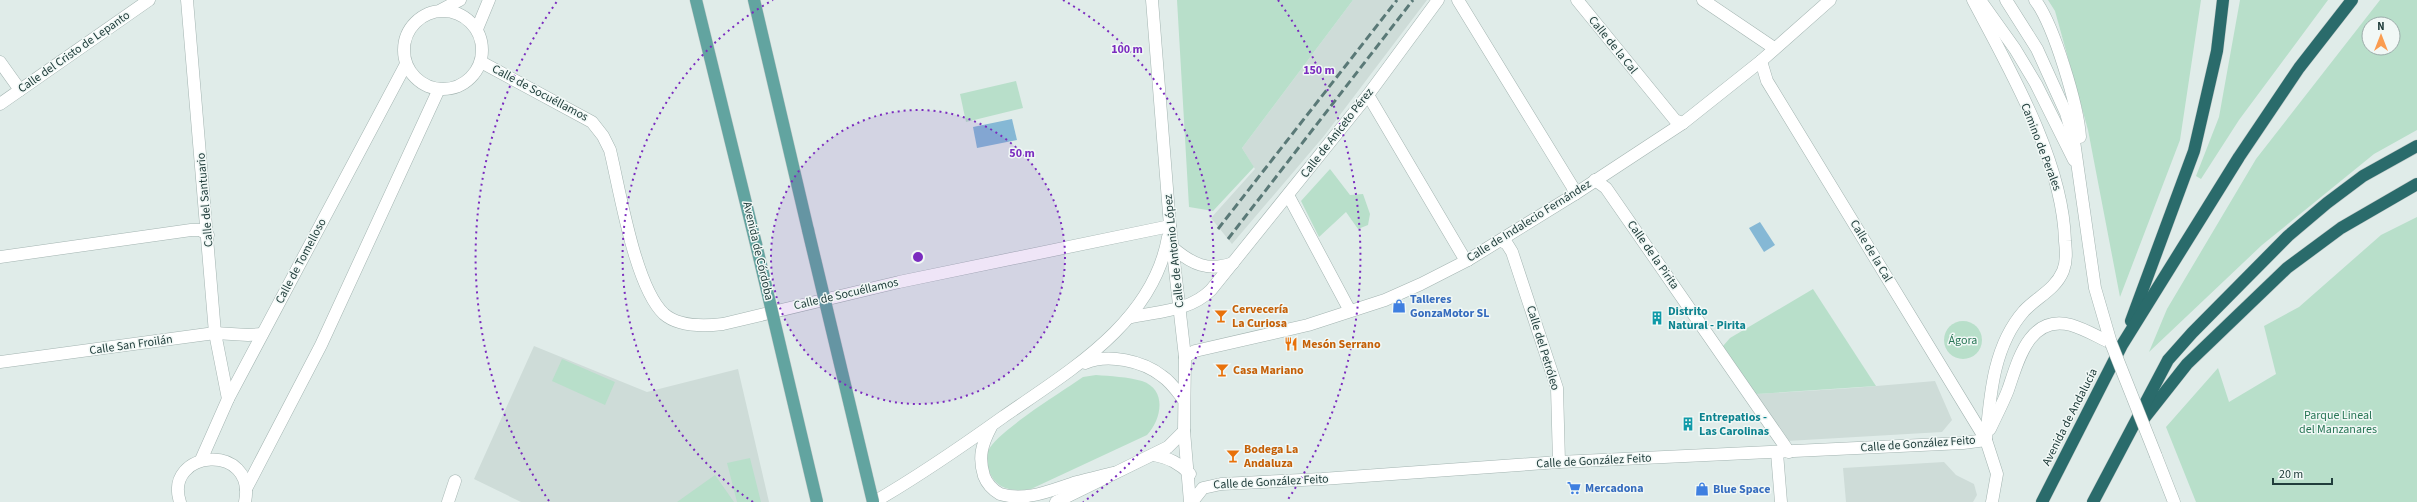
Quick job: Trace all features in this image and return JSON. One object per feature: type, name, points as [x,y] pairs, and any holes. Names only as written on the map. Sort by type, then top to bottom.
[{"type":"highway","points":[[2117,344],[2194,151],[2218,51],[2222,0]]},
{"type":"highway","points":[[2117,344],[2243,150],[2299,68],[2352,0]]},
{"type":"highway","points":[[2093,502],[2121,446],[2168,360],[2258,264],[2288,236],[2333,198],[2363,176],[2417,146]]},
{"type":"highway","points":[[2121,446],[2187,364],[2287,268],[2341,228],[2417,184]]},
{"type":"highway","name":"Avenida de Andalucía","points":[[2042,502],[2117,344]]},
{"type":"main road","name":"Avenida de Córdoba","points":[[696,0],[818,502]]},
{"type":"main road","points":[[754,0],[874,502]]},
{"type":"street","name":"Calle del Santuario","points":[[187,0],[208,235],[215,333],[228,399]]},
{"type":"street","points":[[440,10],[461,15],[477,29],[483,51],[481,62],[475,74],[464,83],[452,88],[439,89],[419,81],[406,64],[404,50],[406,37],[412,25],[420,18],[460,0]]},
{"type":"street","points":[[477,29],[490,0]]},
{"type":"street","name":"Calle de Antonio López","points":[[1152,0],[1170,226],[1185,357],[1183,399],[1184,431],[1191,502]]},
{"type":"street","name":"Calle de Aniceto Pérez","points":[[1128,318],[1180,308],[1203,298],[1233,263],[1368,95],[1438,0]]},
{"type":"street","points":[[1458,0],[1572,186],[1575,194]]},
{"type":"street","name":"Calle de la Cal","points":[[1577,0],[1675,120],[1683,123]]},
{"type":"street","points":[[1703,0],[1774,48]]},
{"type":"street","name":"Calle de Indalecio Fernández","points":[[1185,357],[1195,351],[1308,325],[1385,300],[1421,284],[1468,260],[1502,241],[1683,123],[1761,61],[1830,0]]},
{"type":"street","name":"Camino de Perales","points":[[1973,0],[2031,116],[2057,183],[2065,227],[2066,260],[2063,271],[2053,287],[2024,311],[2009,334],[1992,383],[1986,440]]},
{"type":"street","name":"Camino de Perales","points":[[1980,0],[2019,54],[2078,166]]},
{"type":"street","name":"Camino de Perales","points":[[2006,0],[2037,49],[2057,91],[2074,141],[2095,288],[2117,344],[2156,456],[2174,502]]},
{"type":"street","name":"Camino de Perales","points":[[2035,0],[2055,42],[2064,67],[2079,132],[2078,166]]},
{"type":"street","name":"Calle del Cristo de Lepanto","points":[[0,104],[142,2]]},
{"type":"street","name":"Calle de la Cal","points":[[1761,61],[1767,81],[1986,440]]},
{"type":"street","points":[[0,62],[20,90]]},
{"type":"street","name":"Calle de Socuéllamos","points":[[481,62],[592,122],[603,136],[610,150],[640,275],[649,295],[665,315],[685,323],[706,326],[723,324],[906,280],[1170,226]]},
{"type":"street","name":"Calle de Tomelloso","points":[[201,460],[228,399],[406,64]]},
{"type":"street","points":[[246,489],[321,345],[439,89]]},
{"type":"street","points":[[1368,95],[1463,256],[1468,260]]},
{"type":"street","name":"Calle de la Pirita","points":[[1596,180],[1606,188],[1789,452]]},
{"type":"street","points":[[1288,195],[1350,311]]},
{"type":"street","points":[[874,502],[911,481],[1077,366],[1101,346],[1128,318],[1143,299],[1162,264],[1170,226]]},
{"type":"street","points":[[0,257],[191,230],[200,230],[208,235]]},
{"type":"street","name":"Calle del Petróleo","points":[[1502,241],[1507,244],[1512,252],[1558,388],[1560,462]]},
{"type":"street","points":[[1173,248],[1200,266],[1211,268],[1233,263]]},
{"type":"street","points":[[1992,502],[1997,474],[1986,440],[2014,373],[2022,349],[2031,336],[2043,328],[2057,324],[2071,325],[2117,344]]},
{"type":"street","name":"Calle San Froilán","points":[[0,362],[215,333],[248,336],[262,334]]},
{"type":"street","points":[[1077,366],[1101,358],[1136,364],[1153,370],[1163,376],[1183,399]]},
{"type":"street","points":[[991,426],[982,444],[982,469],[986,482],[998,493],[1008,498],[1026,499],[1042,496],[1076,482],[1113,473]]},
{"type":"street","points":[[1056,502],[1113,473],[1154,455],[1168,447],[1184,431]]},
{"type":"street","name":"Calle de González Feito","points":[[1191,502],[1203,488],[1221,484],[1322,479],[1560,462],[1963,444],[1986,440]]},
{"type":"street","points":[[1777,453],[1781,502]]},
{"type":"street","name":"Calle de González Feito","points":[[1154,455],[1167,457],[1180,464],[1203,488]]},
{"type":"street","points":[[180,502],[179,486],[181,478],[193,464],[201,460],[216,459],[231,464],[244,479],[246,489],[245,502]]},
{"type":"street","points":[[448,502],[455,481]]},
{"type":"shaded area","points":[[1353,0],[1427,0],[1324,136],[1232,244],[1211,218],[1255,169],[1242,148]]},
{"type":"shaded area","points":[[534,346],[647,392],[738,369],[769,502],[521,502],[474,479]]},
{"type":"shaded area","points":[[1935,381],[1952,420],[1942,432],[1787,441],[1756,394],[1853,388]]},
{"type":"shaded area","points":[[1944,462],[1956,475],[1974,484],[1977,495],[1973,502],[1846,502],[1843,468]]},
{"type":"green space","points":[[1177,0],[1353,0],[1242,148],[1254,167],[1213,211],[1189,207]]},
{"type":"green space","points":[[2048,0],[2201,0],[2180,140],[2120,297],[2088,130],[2055,11]]},
{"type":"green space","points":[[2240,0],[2328,0],[2239,120],[2201,179],[2196,176],[2219,117]]},
{"type":"green space","points":[[2380,0],[2417,0],[2417,130],[2374,154],[2262,245],[2149,352],[2167,309],[2256,159],[2361,24],[2361,56],[2401,56],[2401,16],[2368,16]]},
{"type":"green space","points":[[1016,81],[1023,108],[966,122],[960,94]]},
{"type":"green space","points":[[1330,169],[1350,195],[1363,194],[1370,214],[1368,225],[1358,229],[1346,212],[1319,237],[1301,201]]},
{"type":"green space","name":"Parque Lineal del Manzanares","points":[[2417,217],[2417,502],[2196,502],[2166,427],[2218,368],[2229,402],[2276,374],[2264,326],[2299,307],[2381,235]]},
{"type":"green space","points":[[1813,289],[1876,386],[1756,394],[1723,346],[1730,338]]},
{"type":"green space","name":"Ágora","points":[[1959,321],[1967,321],[1977,326],[1981,333],[1981,347],[1977,354],[1967,359],[1959,359],[1949,354],[1947,351],[1944,344],[1944,336],[1949,326],[1952,324]]},
{"type":"green space","points":[[562,359],[615,382],[605,405],[552,381]]},
{"type":"green space","points":[[1096,375],[1142,381],[1150,385],[1156,391],[1160,406],[1156,422],[1147,435],[1031,489],[1011,489],[998,484],[990,473],[986,458],[988,451],[994,443],[1003,433],[1016,423],[1083,377]]},
{"type":"green space","points":[[750,458],[761,502],[737,502],[727,463]]},
{"type":"green space","points":[[715,475],[734,502],[677,502]]},
{"type":"water","points":[[1012,119],[1017,140],[977,148],[973,127]]},
{"type":"water","points":[[1760,222],[1775,245],[1764,252],[1749,228]]},
{"type":"railway","points":[[1218,229],[1397,0]]},
{"type":"railway","points":[[1228,239],[1413,0]]},
{"type":"place","name":"Talleres GonzaMotor SL","points":[[1399,306]]},
{"type":"place","name":"Cervecería La Curiosa","points":[[1221,316]]},
{"type":"place","name":"Distrito Natural - Pirita","points":[[1657,318]]},
{"type":"place","name":"Mesón Serrano","points":[[1291,344]]},
{"type":"place","name":"Casa Mariano","points":[[1222,370]]},
{"type":"place","name":"Entrepatios - Las Carolinas","points":[[1688,424]]},
{"type":"place","name":"Bodega La Andaluza","points":[[1233,456]]},
{"type":"place","name":"Mercadona","points":[[1574,488]]},
{"type":"place","name":"Blue Space","points":[[1702,489]]}]
